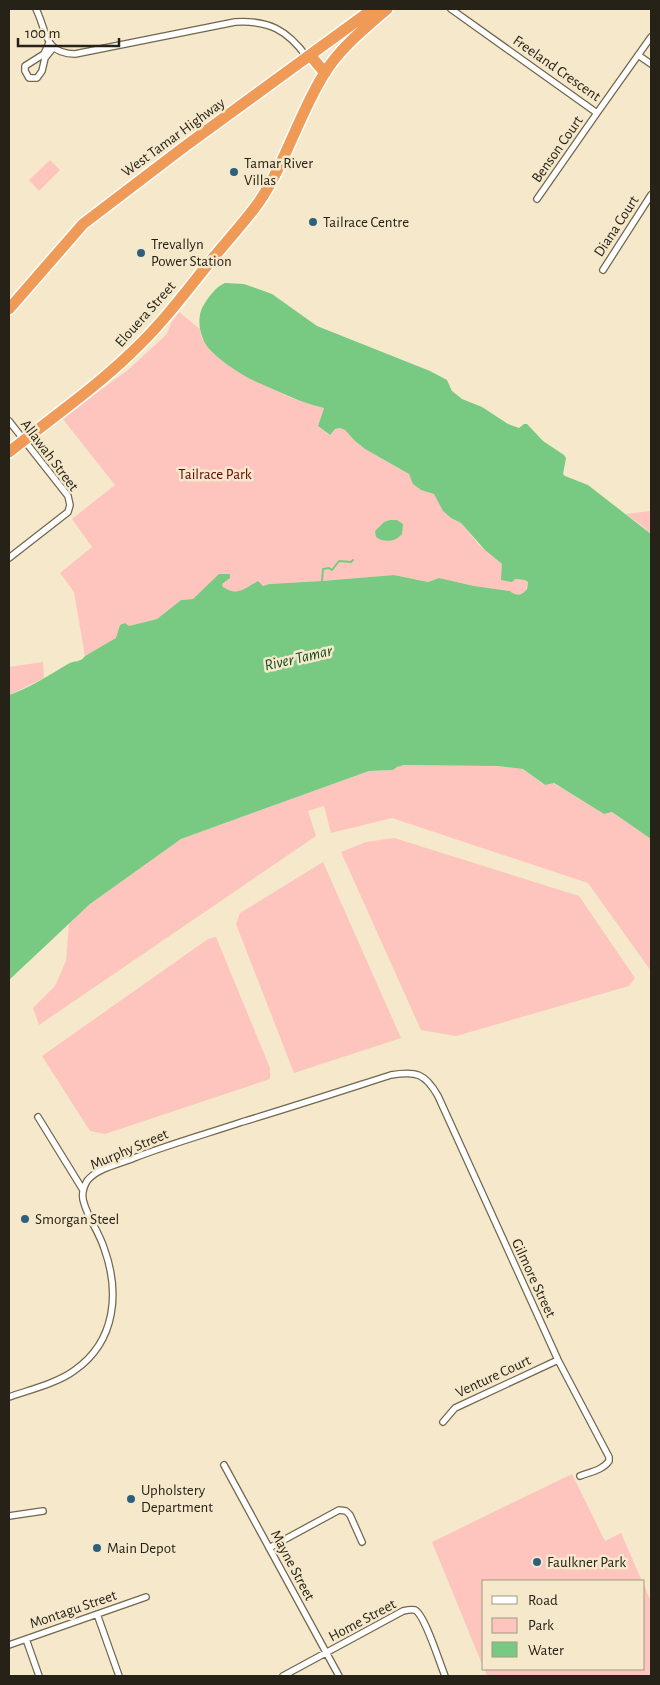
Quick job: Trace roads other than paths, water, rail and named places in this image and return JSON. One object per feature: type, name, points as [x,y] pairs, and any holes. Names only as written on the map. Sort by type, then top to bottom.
[{"type":"highway","name":"West Tamar Highway","points":[[9,309],[83,224],[114,199],[373,9]]},
{"type":"highway","points":[[308,56],[328,68],[342,50],[387,9]]},
{"type":"highway","name":"Elouera Street","points":[[9,452],[118,365],[167,316],[250,214],[265,192],[287,150],[307,105],[328,68]]},
{"type":"street","points":[[36,9],[49,43],[53,48],[63,52],[75,54],[247,21],[270,25],[282,31],[308,56]]},
{"type":"street","name":"Freeland Crescent","points":[[451,9],[597,113],[651,37]]},
{"type":"street","points":[[49,43],[44,54],[25,66],[25,71],[29,78],[37,78],[40,75],[45,58],[53,48]]},
{"type":"street","points":[[638,55],[651,64]]},
{"type":"street","name":"Benson Court","points":[[538,199],[597,113]]},
{"type":"street","name":"Diana Court","points":[[602,270],[651,195]]},
{"type":"street","name":"Allawah Street","points":[[9,421],[68,496],[70,505],[68,512],[9,558]]},
{"type":"street","name":"Murphy Street","points":[[9,1397],[75,1371],[103,1341],[110,1322],[114,1301],[114,1288],[104,1247],[84,1203],[83,1190],[90,1178],[101,1171],[160,1148],[390,1075],[407,1073],[421,1076]]},
{"type":"street","name":"Gilmore Street","points":[[421,1076],[438,1096],[558,1360],[609,1457],[609,1461],[603,1468],[580,1476]]},
{"type":"street","points":[[38,1117],[83,1190]]},
{"type":"street","name":"Venture Court","points":[[443,1422],[455,1408],[558,1360]]},
{"type":"street","name":"Mayne Street","points":[[224,1465],[339,1676]]},
{"type":"street","points":[[269,1548],[339,1510],[350,1514],[362,1542]]},
{"type":"street","points":[[9,1516],[43,1511]]},
{"type":"street","name":"Montagu Street","points":[[9,1645],[146,1597]]},
{"type":"street","name":"Home Street","points":[[283,1676],[409,1609],[420,1614],[445,1676]]},
{"type":"street","points":[[98,1614],[119,1676]]},
{"type":"street","points":[[26,1639],[39,1676]]},
{"type":"water","name":"River Tamar","points":[[225,283],[244,284],[272,294],[317,326],[430,371],[447,380],[452,391],[462,399],[482,407],[508,424],[519,428],[527,424],[543,441],[564,455],[566,458],[563,474],[565,476],[588,485],[651,534],[651,839],[612,812],[604,814],[554,783],[545,785],[523,769],[497,766],[404,765],[393,770],[369,771],[181,839],[90,904],[9,980],[9,695],[32,685],[68,664],[81,660],[116,638],[120,625],[125,623],[129,626],[157,619],[181,600],[193,599],[219,574],[230,574],[230,578],[222,584],[223,587],[233,591],[242,590],[258,581],[263,586],[394,575],[428,582],[439,578],[474,586],[510,591],[516,594],[521,594],[527,589],[528,582],[525,580],[515,579],[512,582],[501,580],[502,564],[485,550],[461,523],[443,511],[434,494],[421,490],[413,484],[409,474],[365,449],[345,430],[335,429],[330,435],[318,426],[324,408],[294,398],[253,380],[228,365],[207,347],[200,331],[200,313],[212,294]]},
{"type":"water","points":[[397,520],[403,524],[402,534],[396,539],[389,541],[376,537],[375,531],[384,522]]},
{"type":"waterway","points":[[322,581],[323,569],[329,568],[332,570],[339,561],[351,562],[353,560]]},
{"type":"place","name":"Tamar River Villas","points":[[234,172]]},
{"type":"place","name":"Tailrace Centre","points":[[313,222]]},
{"type":"place","name":"Trevallyn Power Station","points":[[141,253]]},
{"type":"place","name":"Smorgan Steel","points":[[25,1219]]},
{"type":"place","name":"Upholstery Department","points":[[131,1499]]},
{"type":"place","name":"Main Depot","points":[[97,1548]]},
{"type":"place","name":"Faulkner Park","points":[[537,1562]]},
{"type":"park label","name":"Tailrace Park","points":[[215,474]]}]
